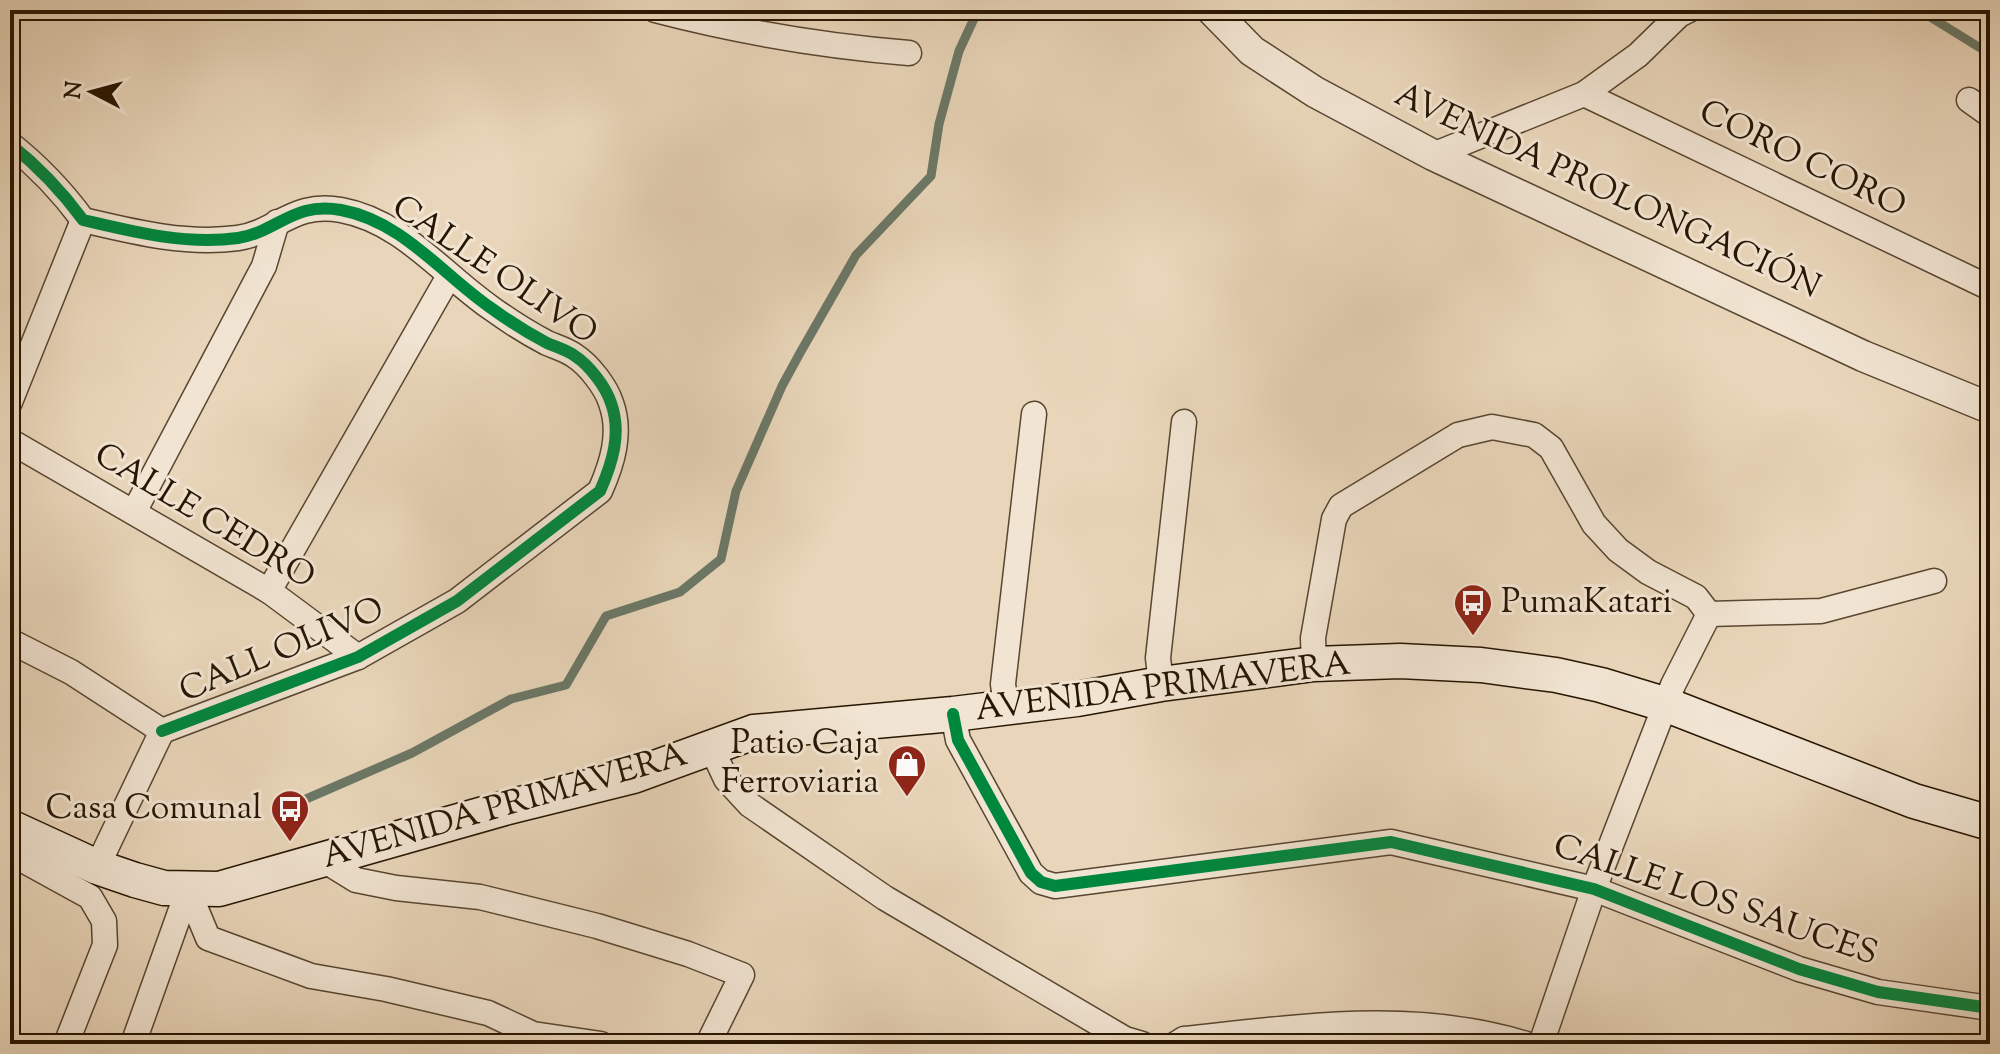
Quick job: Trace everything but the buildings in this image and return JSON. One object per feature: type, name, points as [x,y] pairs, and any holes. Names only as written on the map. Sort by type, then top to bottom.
[{"type":"main road","name":"AVENIDA PRIMAVERA","points":[[10,827],[97,867],[164,888],[219,889],[508,807],[633,776],[754,732],[1077,699],[1161,684],[1314,664],[1400,661],[1481,665],[1556,675],[1667,705],[1914,801],[1990,823]]},
{"type":"street","points":[[655,10],[780,39],[909,53]]},
{"type":"street","name":"AVENIDA PROLONGACIÓN","points":[[1212,10],[1252,51],[1315,92],[1433,155],[1863,356],[1990,408]]},
{"type":"street","points":[[1433,155],[1584,94],[1638,55],[1679,15],[1689,10]]},
{"type":"street","name":"CORO CORO","points":[[1584,94],[1990,288]]},
{"type":"street","points":[[1969,100],[1990,115]]},
{"type":"street","points":[[10,144],[62,191],[83,220],[10,402]]},
{"type":"street","name":"CALLE OLIVO","points":[[83,220],[197,241],[242,237],[300,210],[338,209],[385,225],[419,248],[449,276],[509,320],[576,356],[596,377],[611,403],[616,434],[611,467],[600,491],[577,508]]},
{"type":"street","points":[[134,512],[264,266],[277,222]]},
{"type":"street","points":[[269,591],[449,276]]},
{"type":"street","points":[[1006,707],[1003,684],[1034,414]]},
{"type":"street","points":[[1161,684],[1158,658],[1184,422]]},
{"type":"street","points":[[1314,664],[1313,638],[1318,608],[1334,519],[1341,506],[1458,435],[1492,427],[1534,435],[1551,448],[1594,524],[1618,550],[1648,572],[1696,597],[1709,614]]},
{"type":"street","name":"CALLE CEDRO","points":[[10,441],[269,591],[358,657]]},
{"type":"street","name":"CALL OLIVO","points":[[162,731],[358,657],[457,601],[577,508]]},
{"type":"street","points":[[1709,614],[1821,611],[1934,581]]},
{"type":"street","points":[[1541,1044],[1594,889],[1673,685],[1709,614]]},
{"type":"street","points":[[10,641],[71,672],[162,731],[97,867]]},
{"type":"street","name":"CALLE LOS SAUCES","points":[[953,714],[958,740],[1031,873],[1041,882],[1055,886],[1391,842],[1594,889],[1799,969],[1878,992],[1990,1008]]},
{"type":"street","points":[[711,747],[726,779],[750,805],[885,898],[1125,1039],[1142,1044]]},
{"type":"street","points":[[10,853],[90,897],[104,921],[105,945],[66,1044]]},
{"type":"street","points":[[322,859],[356,880],[505,903],[597,926],[688,954],[742,975],[708,1044]]},
{"type":"street","points":[[133,1044],[188,890]]},
{"type":"street","points":[[188,890],[208,938],[296,971],[488,1013],[533,1034],[601,1044]]},
{"type":"street","points":[[1176,1044],[1184,1039],[1366,1022],[1428,1024],[1490,1033],[1526,1044]]},
{"type":"waterway","points":[[306,799],[412,753],[511,699],[566,685],[606,616],[680,592],[721,559],[736,491],[782,386],[800,353],[856,255],[931,176],[939,124],[959,51],[978,10]]},
{"type":"waterway","points":[[1919,10],[1990,54]]},
{"type":"cycle path","points":[[10,144],[49,179],[83,220],[140,233],[179,239],[218,240],[252,235],[311,210],[325,208],[363,216],[402,237],[512,322],[580,360],[601,383],[614,414],[616,437],[600,491],[457,601],[358,657],[162,731]]},
{"type":"cycle path","points":[[953,714],[958,740],[1031,873],[1041,882],[1055,886],[1391,842],[1594,889],[1799,969],[1878,992],[1990,1008]]},
{"type":"place","name":"PumaKatari","points":[[1473,637]]},
{"type":"place","name":"Patio Caja Ferroviaria","points":[[907,798]]},
{"type":"place","name":"Casa Comunal","points":[[290,843]]}]
